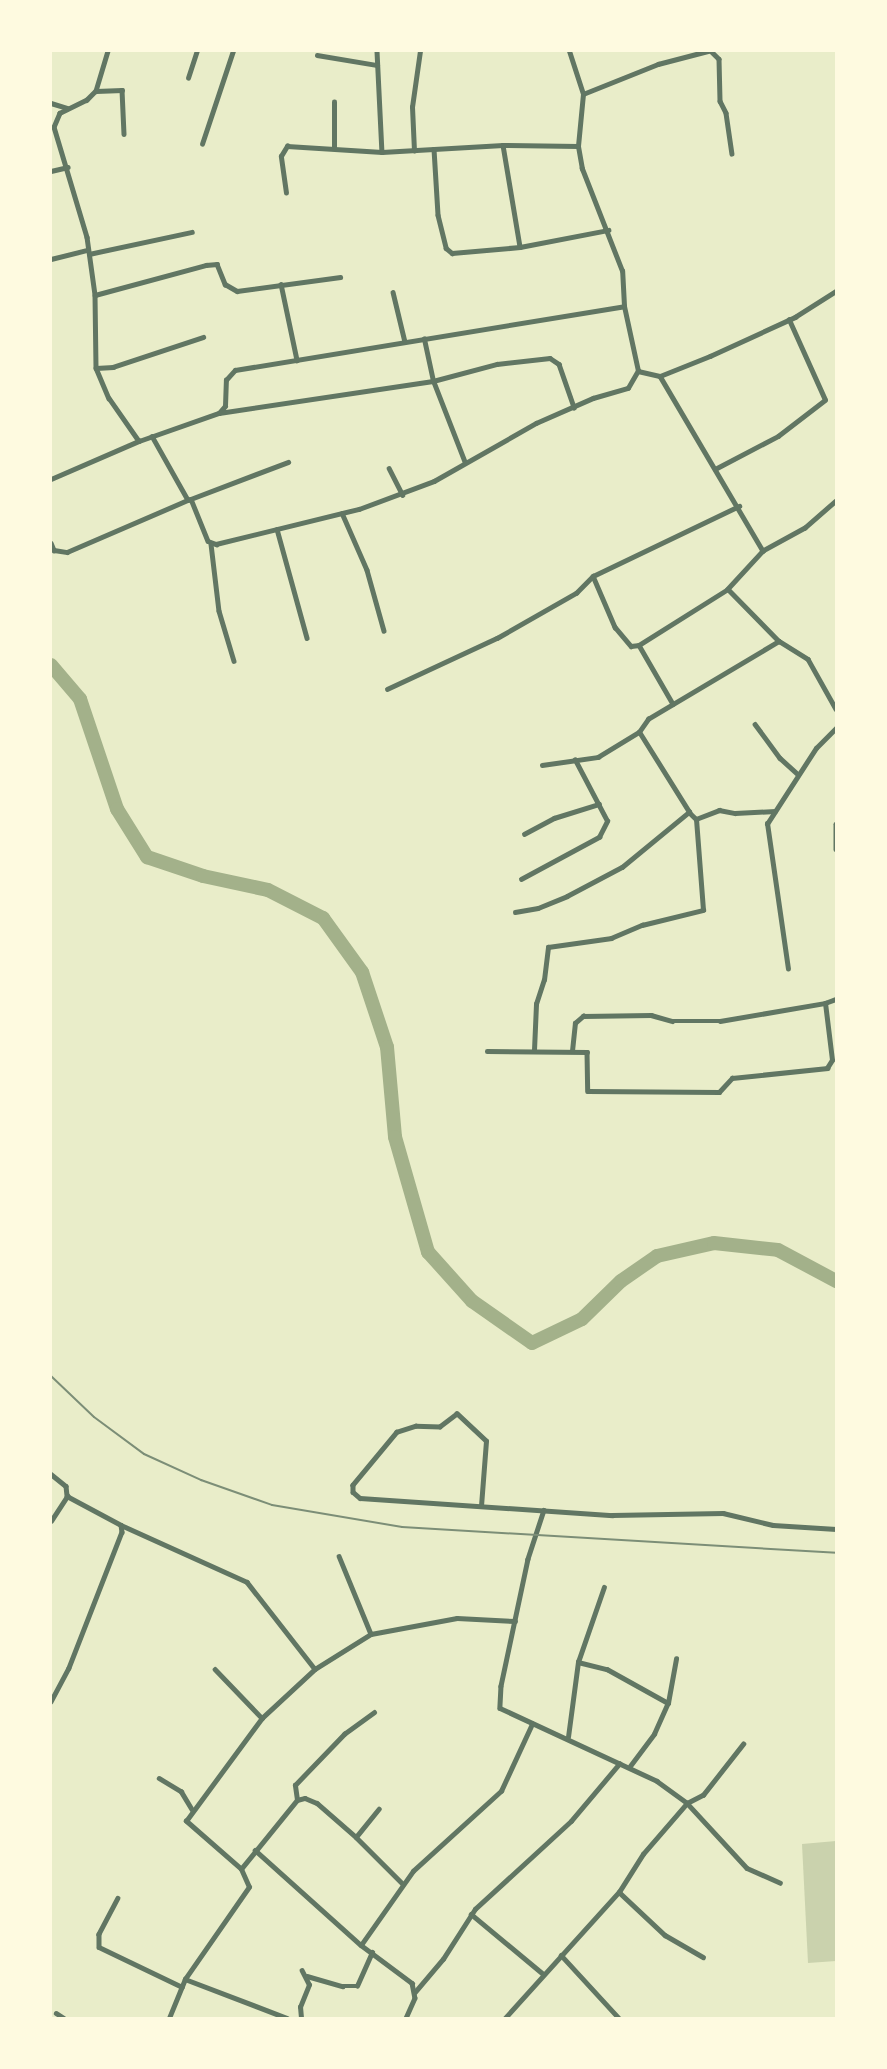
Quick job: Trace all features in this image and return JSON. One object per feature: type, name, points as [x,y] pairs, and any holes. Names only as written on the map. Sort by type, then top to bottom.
[{"type":"street","points":[[108,51],[96,91],[87,100],[68,108],[55,118],[54,127],[68,167],[88,252],[94,295],[96,368],[109,398],[139,441]]},
{"type":"street","points":[[188,78],[196,51]]},
{"type":"street","points":[[202,144],[233,51]]},
{"type":"street","points":[[377,51],[382,152]]},
{"type":"street","points":[[414,151],[412,107],[420,51]]},
{"type":"street","points":[[211,544],[342,513],[403,495],[536,423],[628,388],[638,371],[624,306],[622,272],[609,230],[587,186],[579,146],[583,94],[569,51]]},
{"type":"street","points":[[583,94],[658,64],[710,51],[719,59],[720,101],[726,113],[732,154]]},
{"type":"street","points":[[317,55],[377,65]]},
{"type":"street","points":[[96,91],[122,90],[124,134]]},
{"type":"street","points":[[334,102],[334,148]]},
{"type":"street","points":[[51,103],[68,108]]},
{"type":"street","points":[[286,193],[281,156],[287,146],[382,152],[503,145],[579,146]]},
{"type":"street","points":[[503,145],[520,247]]},
{"type":"street","points":[[434,149],[434,191],[446,248],[459,255],[520,247],[609,230]]},
{"type":"street","points":[[51,171],[68,167]]},
{"type":"street","points":[[51,259],[192,232]]},
{"type":"street","points":[[94,295],[217,264],[231,289],[260,290],[281,284],[340,277]]},
{"type":"street","points":[[281,284],[297,360]]},
{"type":"street","points":[[638,371],[660,375],[789,320],[836,291]]},
{"type":"street","points":[[393,292],[405,342]]},
{"type":"street","points":[[219,413],[225,406],[228,374],[297,360],[624,306]]},
{"type":"street","points":[[715,469],[778,436],[825,400],[789,320]]},
{"type":"street","points":[[96,368],[113,367],[203,337]]},
{"type":"street","points":[[424,339],[433,381],[465,463]]},
{"type":"street","points":[[51,478],[139,441],[219,413],[433,381],[497,364],[550,358],[560,364],[574,407]]},
{"type":"street","points":[[660,375],[715,469],[740,506],[763,551]]},
{"type":"street","points":[[152,436],[189,499],[211,544],[219,611],[234,661]]},
{"type":"street","points":[[51,543],[54,550],[67,552],[189,499],[288,462]]},
{"type":"street","points":[[389,468],[403,495]]},
{"type":"street","points":[[593,576],[615,627],[631,646],[639,645],[728,589],[763,551],[805,528],[836,501]]},
{"type":"street","points":[[387,689],[497,638],[576,593],[593,576],[740,506]]},
{"type":"street","points":[[342,513],[367,570],[384,631]]},
{"type":"street","points":[[277,529],[307,639]]},
{"type":"street","points":[[728,589],[779,641],[808,659],[836,709]]},
{"type":"street","points":[[542,765],[597,757],[639,732],[648,720],[673,704],[779,641]]},
{"type":"street","points":[[639,645],[673,704]]},
{"type":"street","points":[[755,724],[780,758],[798,774]]},
{"type":"street","points":[[788,969],[767,824],[798,774],[836,728]]},
{"type":"street","points":[[534,1050],[536,1004],[544,980],[548,947],[611,938],[642,925],[703,910],[696,819],[688,812],[639,732]]},
{"type":"street","points":[[521,879],[600,837],[606,820],[575,760]]},
{"type":"street","points":[[524,834],[554,818],[599,804]]},
{"type":"street","points":[[696,819],[719,810],[775,811]]},
{"type":"street","points":[[515,912],[538,908],[567,896],[622,867],[688,812]]},
{"type":"street","points":[[836,824],[836,849]]},
{"type":"street","points":[[572,1051],[575,1023],[583,1016],[651,1015],[672,1021],[720,1021],[825,1003],[836,999]]},
{"type":"street","points":[[488,1051],[587,1052],[588,1091],[719,1092],[732,1078],[827,1068],[832,1060],[825,1003]]},
{"type":"street","points":[[481,1506],[486,1441],[457,1414],[440,1427],[416,1426],[397,1432],[353,1485],[353,1492],[360,1498],[481,1506],[544,1510],[663,1517],[723,1513],[773,1525],[836,1529]]},
{"type":"street","points":[[51,1474],[66,1486],[67,1496],[51,1521]]},
{"type":"street","points":[[67,1496],[121,1525],[247,1582],[315,1669]]},
{"type":"street","points":[[544,1510],[532,1544],[515,1621],[499,1704],[504,1712],[568,1737],[619,1764],[630,1766],[687,1803],[734,1857],[780,1884]]},
{"type":"street","points":[[51,1702],[69,1668],[121,1536],[121,1525]]},
{"type":"street","points":[[339,1556],[371,1634]]},
{"type":"street","points":[[568,1737],[578,1662],[604,1587]]},
{"type":"street","points":[[169,2018],[185,1979],[249,1887],[241,1869],[188,1825],[192,1809],[262,1718],[315,1669],[371,1634],[457,1618],[515,1621]]},
{"type":"street","points":[[630,1766],[654,1734],[668,1704],[676,1659]]},
{"type":"street","points":[[578,1662],[607,1669],[668,1704]]},
{"type":"street","points":[[215,1669],[262,1718]]},
{"type":"street","points":[[241,1869],[297,1800],[295,1785],[344,1734],[374,1712]]},
{"type":"street","points":[[361,1945],[402,1883],[501,1791],[532,1724]]},
{"type":"street","points":[[505,2018],[542,1973],[619,1892],[643,1854],[687,1803],[703,1795],[743,1744]]},
{"type":"street","points":[[406,2018],[415,1992],[443,1959],[471,1914],[571,1821],[619,1764]]},
{"type":"street","points":[[159,1778],[181,1791],[192,1809]]},
{"type":"street","points":[[297,1800],[317,1803],[356,1837],[402,1883]]},
{"type":"street","points":[[356,1837],[379,1809]]},
{"type":"street","points":[[255,1851],[361,1945],[412,1983],[415,1992]]},
{"type":"street","points":[[619,1892],[665,1935],[703,1957]]},
{"type":"street","points":[[118,1898],[99,1934],[99,1947],[182,1987]]},
{"type":"street","points":[[471,1914],[542,1973]]},
{"type":"street","points":[[302,1971],[307,1976],[343,1986],[357,1986],[372,1952]]},
{"type":"street","points":[[561,1954],[619,2018]]},
{"type":"street","points":[[302,2018],[300,2007],[309,1985],[307,1976]]},
{"type":"street","points":[[185,1979],[287,2018]]},
{"type":"street","points":[[56,2013],[64,2018]]},
{"type":"green space","points":[[836,1841],[836,1961],[808,1963],[802,1844]]},
{"type":"waterway","points":[[51,665],[80,699],[117,809],[147,857],[203,876],[268,890],[323,918],[362,972],[387,1047],[395,1137],[428,1252],[472,1301],[532,1343],[582,1319],[621,1281],[657,1256],[714,1243],[778,1250],[836,1281]]},
{"type":"railway","points":[[51,1376],[94,1417],[144,1454],[201,1480],[272,1505],[402,1527],[836,1553]]}]
